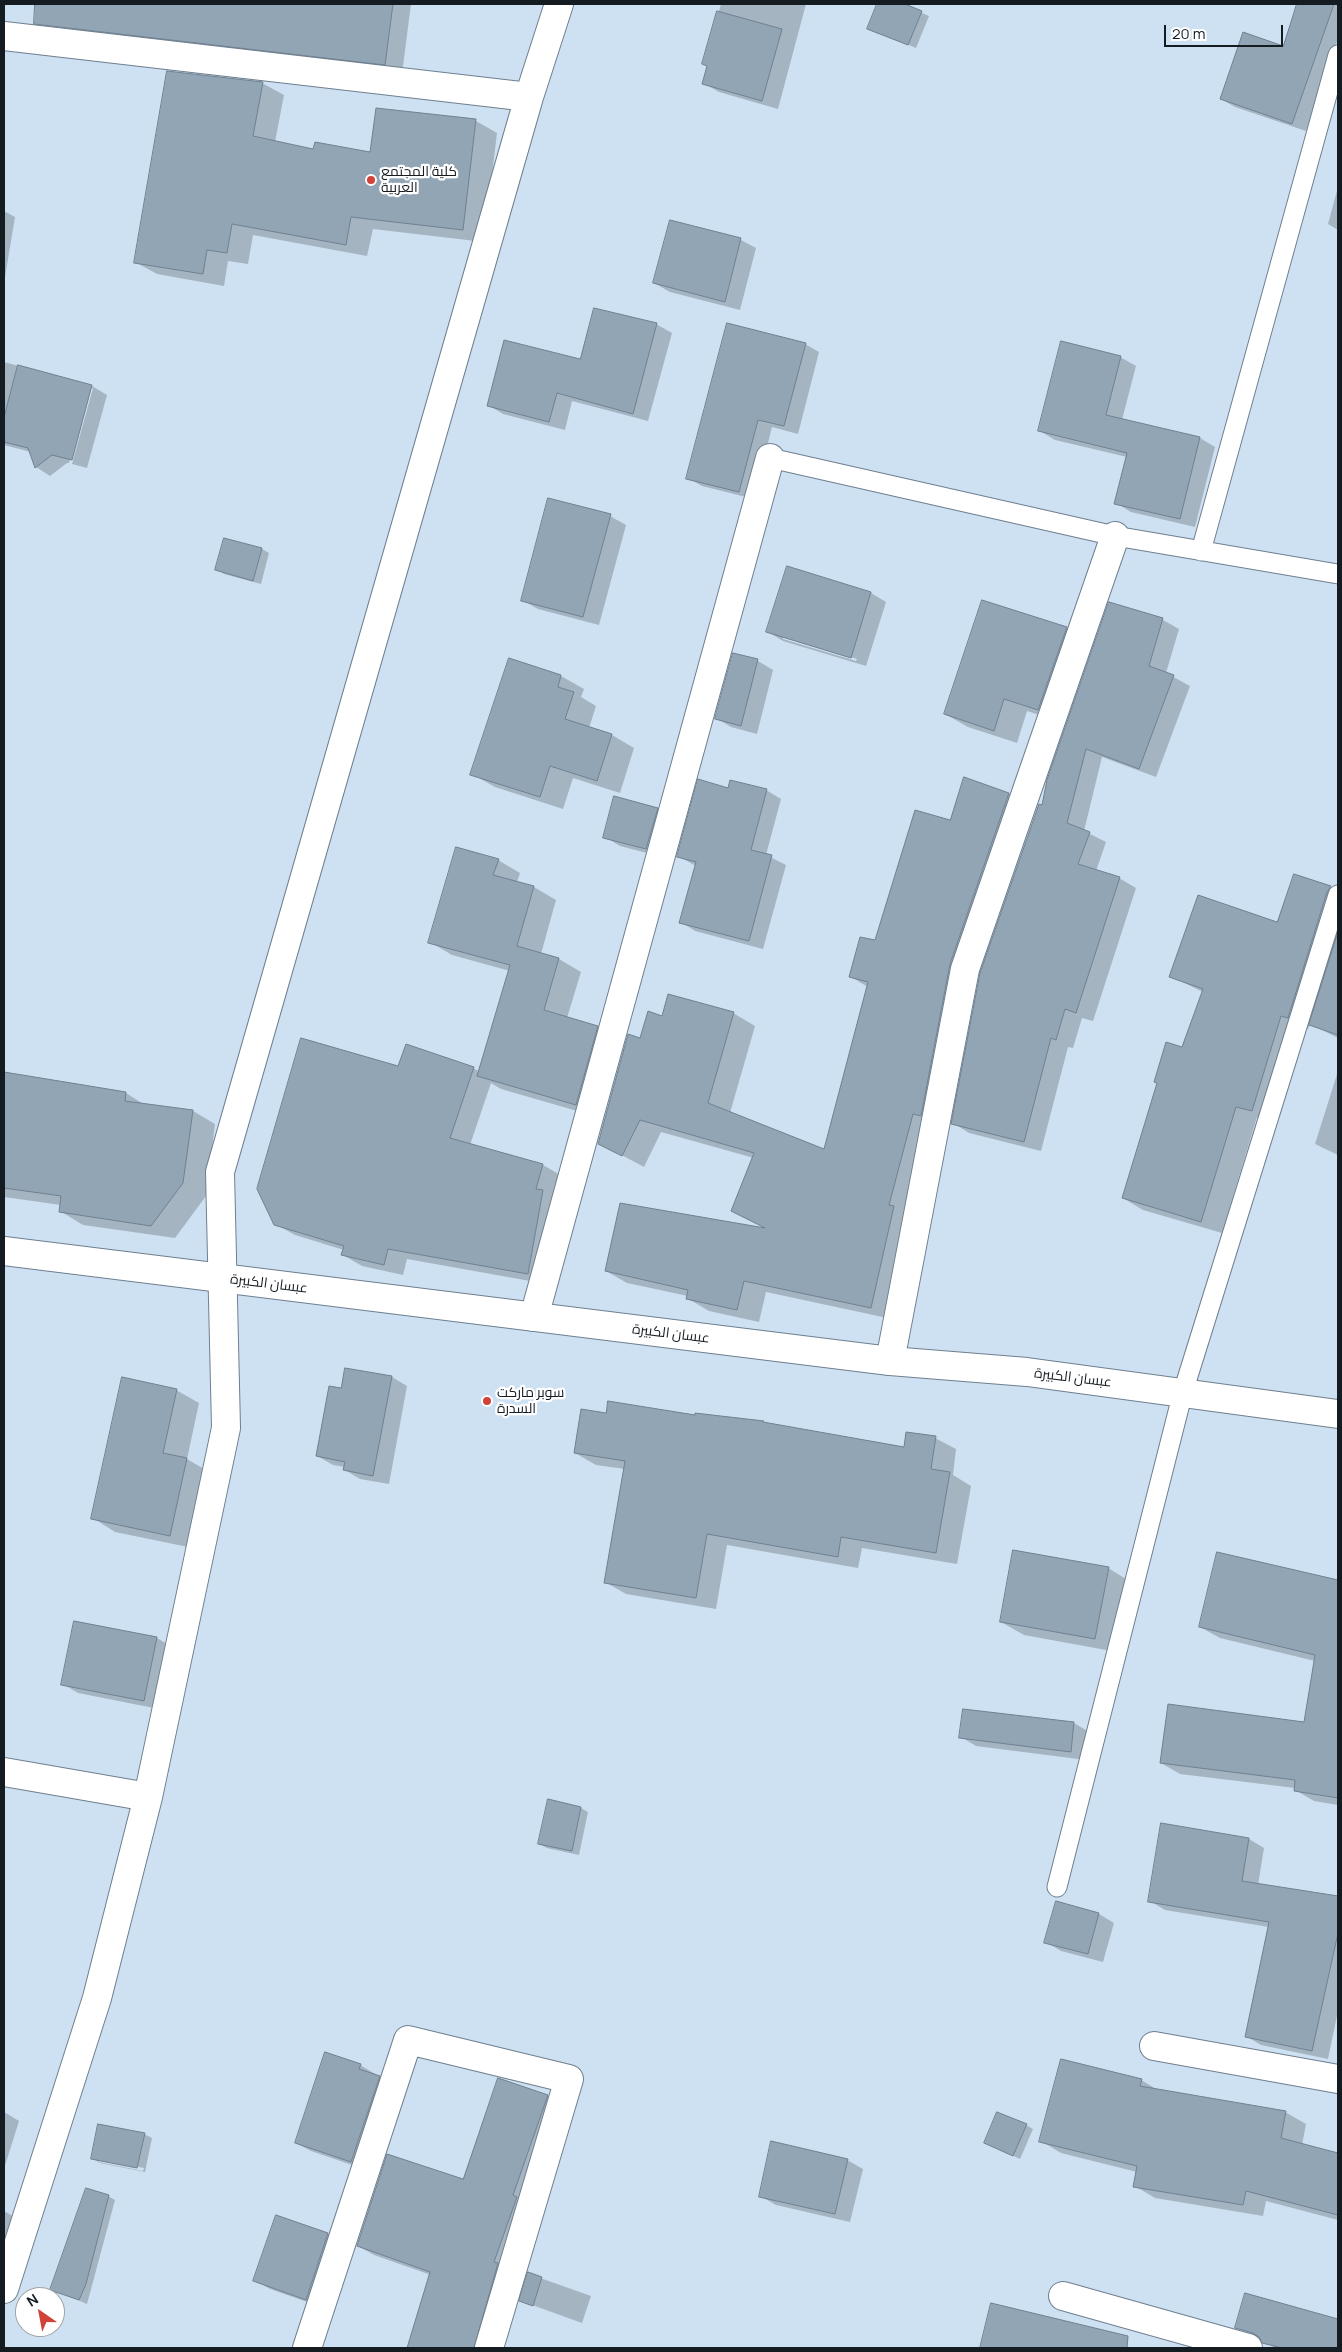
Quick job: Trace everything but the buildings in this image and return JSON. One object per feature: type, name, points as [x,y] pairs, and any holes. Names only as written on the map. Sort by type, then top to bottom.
[{"type":"street","points":[[4,2289],[97,1998],[148,1797],[226,1428],[220,1172],[529,97],[559,4]]},
{"type":"street","points":[[4,36],[529,97]]},
{"type":"street","points":[[534,1318],[770,458]]},
{"type":"street","points":[[890,1361],[965,969],[1115,536]]},
{"type":"street","name":"عبسان الكبيرة","points":[[4,1251],[890,1361],[1027,1372],[1338,1414]]},
{"type":"street","points":[[4,1772],[148,1797]]},
{"type":"street","points":[[307,2348],[345,2238],[408,2040],[568,2079],[489,2348]]},
{"type":"street","points":[[1154,2046],[1338,2079]]},
{"type":"street","points":[[1063,2296],[1248,2348]]},
{"type":"lane","points":[[1201,552],[1338,55]]},
{"type":"lane","points":[[770,458],[1115,536],[1338,574]]},
{"type":"lane","points":[[1056,1888],[1183,1392],[1338,895]]},
{"type":"place","name":"كلية المجتمع العربية","points":[[371,180]]},
{"type":"place","name":"سوبر ماركت السدرة","points":[[487,1401]]}]
